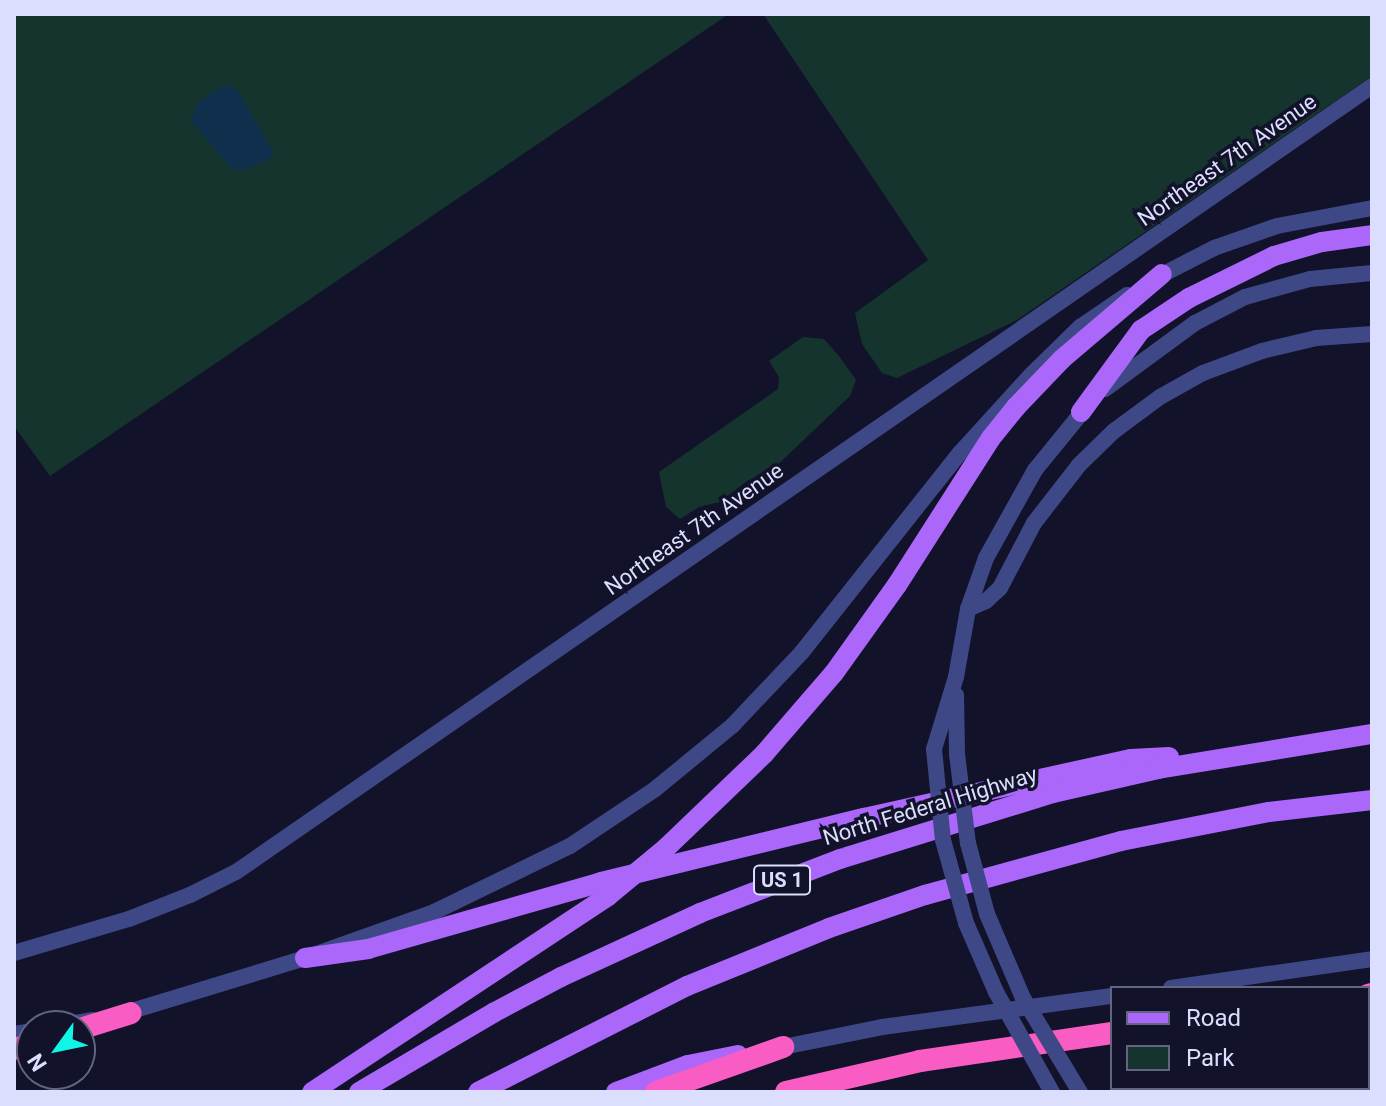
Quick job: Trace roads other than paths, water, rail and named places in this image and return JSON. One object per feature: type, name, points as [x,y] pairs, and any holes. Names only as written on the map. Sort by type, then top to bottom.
[{"type":"highway","points":[[96,1024],[131,1013]]},
{"type":"highway","points":[[786,1092],[920,1061],[1110,1033]]},
{"type":"highway","points":[[656,1092],[783,1047]]},
{"type":"main road","points":[[1081,412],[1141,330],[1189,298],[1274,256],[1322,242],[1372,235]]},
{"type":"main road","points":[[312,1092],[608,896],[666,848],[764,754],[834,673],[897,585],[991,438],[1016,407],[1062,359],[1162,274]]},
{"type":"main road","name":"North Federal Highway","points":[[359,1092],[561,977],[782,880],[998,807],[1237,755],[1372,734]]},
{"type":"main road","points":[[305,958],[368,949],[601,882],[1131,759],[1237,755]]},
{"type":"main road","points":[[478,1092],[584,1035],[687,986],[876,911],[977,879],[1121,841],[1269,812],[1372,800]]},
{"type":"main road","points":[[616,1092],[688,1065],[783,1047]]},
{"type":"street","name":"Northeast 7th Avenue","points":[[14,953],[129,919],[190,895],[236,872],[1372,86]]},
{"type":"street","points":[[96,1019],[131,1013],[305,958],[434,912],[526,871],[612,819],[694,759],[732,726],[802,652],[960,453],[1031,375],[1105,308],[1214,248],[1277,226],[1372,208]]},
{"type":"street","points":[[1052,1092],[996,992],[966,923],[943,840],[934,749],[956,677],[968,609],[981,569],[1008,512],[1035,470],[1081,412],[1116,379],[1158,348],[1234,302],[1310,279],[1372,273]]},
{"type":"street","points":[[968,609],[986,601],[1000,588],[1034,523],[1079,465],[1114,431],[1160,397],[1203,373],[1262,351],[1316,338],[1372,334]]},
{"type":"street","points":[[956,677],[957,754],[968,843],[987,914],[1023,998],[1080,1092]]},
{"type":"street","points":[[1185,986],[1372,959]]},
{"type":"street","points":[[783,1047],[882,1027],[1110,996]]},
{"type":"water","points":[[230,85],[237,90],[274,152],[267,161],[239,171],[231,168],[191,121],[197,104],[223,86]]},
{"type":"railway","points":[[1212,1092],[1218,1090]]},
{"type":"railway","points":[[1236,1092],[1242,1090]]},
{"type":"railway","points":[[1266,1092],[1272,1090]]}]
